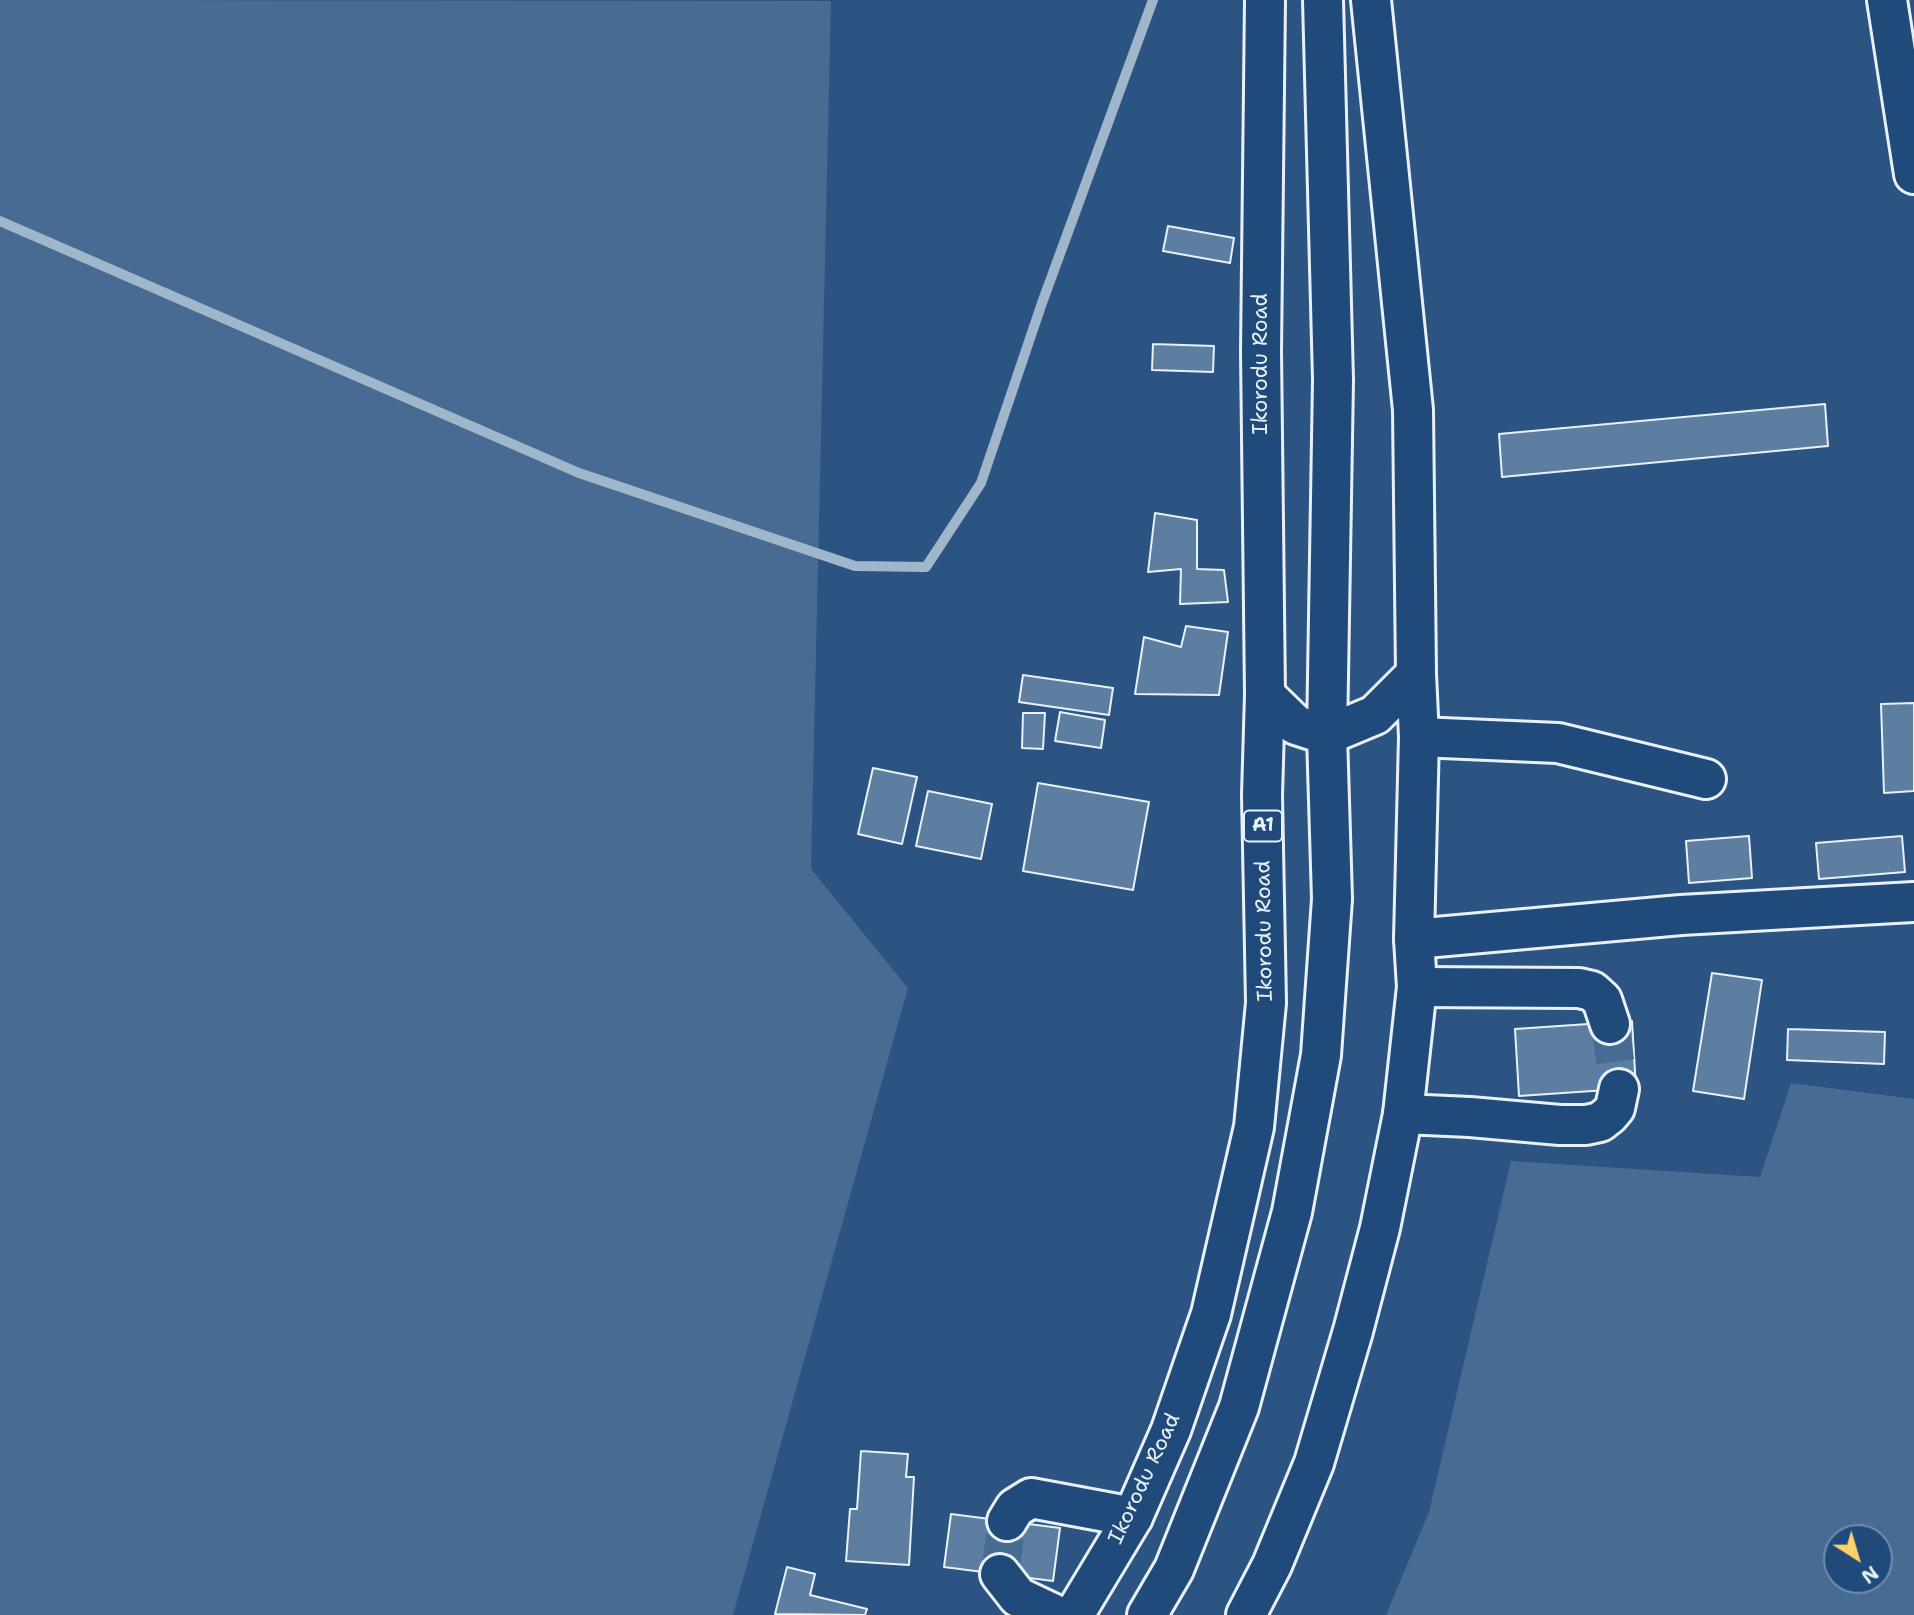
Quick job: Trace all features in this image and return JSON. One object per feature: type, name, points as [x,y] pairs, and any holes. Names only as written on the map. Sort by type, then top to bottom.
[{"type":"main road","name":"Ikorodu Road","points":[[1074,1615],[1133,1517],[1171,1430],[1211,1314],[1254,1127],[1266,1003],[1262,795],[1265,695],[1261,351],[1265,0]]},
{"type":"main road","points":[[1147,1615],[1174,1569],[1240,1406],[1292,1212],[1321,1055],[1332,900],[1327,735],[1333,380],[1323,0]]},
{"type":"main road","points":[[1246,1615],[1272,1565],[1314,1463],[1353,1331],[1380,1228],[1403,1114],[1417,987],[1414,939],[1419,737],[1413,410],[1371,0]]},
{"type":"main road","points":[[1887,0],[1914,174]]},
{"type":"main road","points":[[1265,695],[1296,725],[1327,735],[1375,715],[1416,674]]},
{"type":"main road","points":[[1419,737],[1558,743],[1706,779]]},
{"type":"main road","points":[[1414,939],[1681,915],[1914,902]]},
{"type":"main road","points":[[1417,987],[1579,988],[1592,991],[1602,1000],[1611,1024]]},
{"type":"main road","points":[[1403,1114],[1586,1125],[1600,1122],[1609,1115],[1615,1108],[1619,1089]]},
{"type":"main road","points":[[1007,1521],[1015,1508],[1031,1498],[1133,1517]]},
{"type":"main road","points":[[1000,1574],[1018,1597],[1056,1615]]},
{"type":"shaded area","points":[[0,0],[831,1],[811,869],[908,988],[733,1615],[0,1615]]},
{"type":"shaded area","points":[[1791,1083],[1914,1099],[1914,1615],[1386,1615],[1429,1512],[1511,1161],[1760,1177]]},
{"type":"building","points":[[1168,226],[1234,238],[1230,263],[1163,251]]},
{"type":"building","points":[[1153,344],[1214,346],[1213,372],[1152,370]]},
{"type":"building","points":[[1825,404],[1828,446],[1502,477],[1499,434]]},
{"type":"building","points":[[1155,513],[1197,520],[1197,569],[1224,570],[1228,602],[1180,604],[1181,569],[1148,572]]},
{"type":"building","points":[[1186,626],[1228,632],[1219,695],[1135,694],[1144,637],[1181,647]]},
{"type":"building","points":[[1023,675],[1113,688],[1109,715],[1019,702]]},
{"type":"building","points":[[1914,703],[1914,791],[1884,793],[1881,704]]},
{"type":"building","points":[[1060,712],[1105,720],[1101,748],[1055,741]]},
{"type":"building","points":[[1023,713],[1045,713],[1043,749],[1022,748]]},
{"type":"building","points":[[873,768],[917,777],[902,844],[858,834]]},
{"type":"building","points":[[1038,783],[1149,802],[1133,890],[1023,871]]},
{"type":"building","points":[[928,791],[992,804],[981,859],[916,846]]},
{"type":"building","points":[[1749,836],[1752,878],[1689,883],[1686,841]]},
{"type":"building","points":[[1902,836],[1905,872],[1819,879],[1816,843]]},
{"type":"building","points":[[1712,973],[1762,980],[1744,1099],[1693,1091]]},
{"type":"building","points":[[1632,1021],[1636,1088],[1519,1096],[1515,1029]]},
{"type":"building","points":[[1788,1029],[1885,1032],[1884,1064],[1787,1060]]},
{"type":"building","points":[[861,1451],[908,1454],[906,1477],[914,1477],[909,1565],[846,1561],[850,1509],[857,1509]]},
{"type":"building","points":[[951,1514],[1060,1528],[1053,1581],[944,1567]]},
{"type":"building","points":[[787,1567],[815,1574],[810,1595],[867,1609],[865,1615],[775,1614]]},
{"type":"waterway","points":[[0,221],[579,473],[855,566],[926,567],[981,483],[1042,303],[1153,0]]},
{"type":"tunnel","points":[[1610,1024],[1619,1089]]},
{"type":"tunnel","points":[[1000,1574],[1007,1521]]}]
